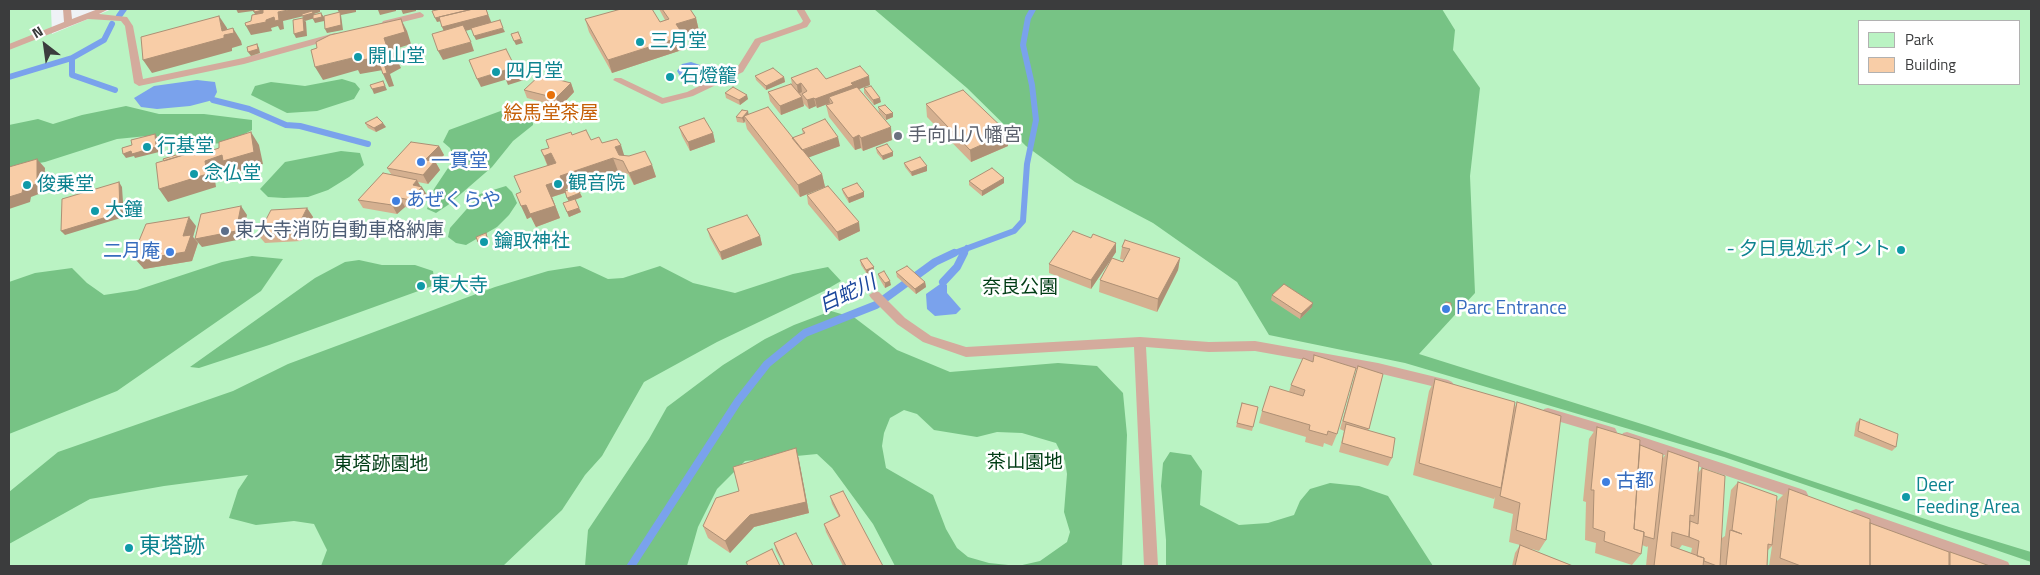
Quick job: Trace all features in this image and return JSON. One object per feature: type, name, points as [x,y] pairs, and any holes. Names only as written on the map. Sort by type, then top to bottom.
[{"type":"lane","points":[[67,9],[68,22]]},
{"type":"lane","points":[[9,47],[68,22],[106,9]]},
{"type":"lane","points":[[618,80],[662,102],[690,94],[740,70],[758,41],[804,25],[807,21],[800,9]]},
{"type":"lane","points":[[373,27],[420,15]]},
{"type":"lane","points":[[86,16],[124,19],[130,26],[139,83],[174,74],[244,62],[345,34]]},
{"type":"lane","points":[[875,295],[901,321],[927,339],[966,352],[1140,342],[1209,347],[1255,346],[1418,377],[1460,388]]},
{"type":"lane","points":[[1140,342],[1151,566]]},
{"type":"lane","points":[[1532,408],[1812,499]]},
{"type":"lane","points":[[1840,509],[2003,566]]},
{"type":"green space","name":"奈良公園","points":[[9,9],[51,9],[52,34],[112,9],[2031,9],[2031,566],[9,566]]},
{"type":"green space","points":[[874,9],[1442,9],[1455,30],[1453,50],[1480,88],[1470,176],[1475,293],[1419,354],[1648,426],[1949,527],[2031,552],[2031,562],[1724,457],[1405,363],[1269,335],[1237,282],[1153,223],[1075,182],[1026,146],[967,88]]},
{"type":"green space","points":[[342,79],[355,83],[360,89],[354,99],[317,111],[287,113],[251,95],[255,86],[271,82],[305,86]]},
{"type":"green space","points":[[126,106],[159,114],[204,114],[252,120],[252,130],[227,143],[185,145],[171,137],[147,136],[117,139],[45,162],[9,168],[9,125],[38,119],[53,124],[82,115]]},
{"type":"green space","points":[[506,109],[519,111],[533,117],[533,125],[513,141],[492,167],[448,205],[436,213],[427,209],[434,189],[454,159],[450,148],[443,142],[449,130]]},
{"type":"green space","points":[[341,151],[360,153],[364,165],[328,190],[308,197],[284,198],[268,197],[260,189],[285,162]]},
{"type":"green space","points":[[506,186],[512,192],[517,203],[509,215],[497,227],[466,245],[456,243],[448,237],[450,228],[480,194]]},
{"type":"green space","points":[[252,256],[283,259],[261,291],[117,391],[9,434],[9,282],[35,273],[72,268],[87,283],[104,295],[137,290],[222,262]]},
{"type":"green space","points":[[359,260],[382,265],[415,265],[433,271],[435,285],[269,345],[199,368],[190,367],[315,278],[345,262]]},
{"type":"green space","name":"東塔跡園地","points":[[580,266],[608,279],[623,278],[660,266],[693,283],[735,293],[793,274],[828,267],[841,281],[717,342],[644,382],[602,456],[585,475],[562,510],[503,566],[321,566],[327,550],[314,524],[294,521],[256,525],[229,518],[238,490],[248,475],[164,486],[90,499],[9,544],[9,492],[58,452],[233,391],[288,364],[495,287],[548,271]]},
{"type":"green space","points":[[831,311],[855,318],[897,350],[950,372],[1058,363],[1097,366],[1123,393],[1127,435],[1122,566],[1018,566],[895,566],[873,524],[832,468],[817,454],[745,461],[717,489],[698,527],[687,566],[585,566],[588,530],[649,439],[667,407],[723,365],[765,339],[794,325]],"holes":[[[904,410],[917,414],[934,430],[977,437],[997,432],[1022,433],[1056,443],[1065,461],[1067,474],[1064,512],[1070,532],[1067,542],[1040,561],[1018,566],[989,563],[968,557],[957,548],[946,529],[933,495],[886,468],[882,446],[884,433],[890,418]]]},
{"type":"green space","points":[[1170,452],[1191,455],[1202,471],[1200,505],[1239,525],[1268,523],[1294,515],[1300,501],[1310,489],[1330,483],[1359,486],[1388,496],[1433,566],[1166,566],[1166,540],[1161,486],[1163,463]]},
{"type":"water","points":[[691,62],[700,65],[701,70],[698,75],[692,79],[680,76],[677,71],[682,64]]},
{"type":"water","points":[[197,80],[215,82],[217,92],[213,100],[190,106],[157,109],[141,107],[134,98],[154,86]]},
{"type":"water","points":[[943,282],[947,285],[947,293],[961,309],[956,314],[935,316],[927,309],[926,294]]},
{"type":"building","points":[[254,9],[293,9],[278,12],[279,20],[275,21],[274,17],[266,20],[266,22],[246,26],[245,23],[251,21],[252,15],[263,13],[263,10],[254,12]]},
{"type":"building","points":[[441,9],[473,9],[435,18],[432,11]]},
{"type":"building","points":[[473,9],[486,9],[488,15],[442,27],[439,17]]},
{"type":"building","name":"三月堂","points":[[621,9],[652,9],[660,22],[669,19],[662,9],[690,9],[696,18],[676,24],[684,36],[608,60],[585,19]]},
{"type":"building","points":[[312,11],[313,13],[302,16],[302,14]]},
{"type":"building","points":[[340,12],[341,25],[325,29],[324,16]]},
{"type":"building","points":[[321,13],[322,17],[313,19],[313,15]]},
{"type":"building","points":[[219,16],[222,31],[233,28],[234,33],[224,35],[224,38],[143,60],[141,37]]},
{"type":"building","points":[[303,18],[304,31],[294,34],[293,20]]},
{"type":"building","points":[[401,19],[405,32],[384,38],[387,47],[382,48],[383,52],[392,50],[394,55],[383,61],[387,73],[383,74],[377,57],[353,62],[352,58],[315,67],[311,50],[317,48],[316,42],[330,35]]},
{"type":"building","points":[[500,20],[503,28],[474,36],[471,28]]},
{"type":"building","points":[[463,25],[471,42],[438,51],[432,34]]},
{"type":"building","points":[[518,32],[521,39],[514,41],[511,34]]},
{"type":"building","points":[[257,44],[258,49],[248,52],[247,47]]},
{"type":"building","points":[[506,49],[515,67],[477,79],[469,60]]},
{"type":"building","points":[[860,66],[869,76],[851,83],[853,85],[815,99],[807,100],[802,94],[807,91],[801,83],[797,85],[791,78],[817,68],[826,79]]},
{"type":"building","points":[[773,68],[784,77],[766,86],[755,76]]},
{"type":"building","points":[[521,71],[523,75],[506,80],[504,76]]},
{"type":"building","points":[[540,75],[571,83],[556,98],[524,90]]},
{"type":"building","points":[[383,81],[385,86],[372,89],[370,85]]},
{"type":"building","points":[[791,84],[802,97],[780,106],[768,92]]},
{"type":"building","points":[[871,86],[880,98],[873,100],[864,88]]},
{"type":"building","points":[[733,87],[747,95],[739,100],[725,93]]},
{"type":"building","points":[[857,87],[891,127],[861,138],[859,135],[853,138],[826,105],[833,103],[829,97]]},
{"type":"building","points":[[963,90],[1008,133],[970,150],[926,104]]},
{"type":"building","points":[[885,105],[893,113],[886,115],[878,107]]},
{"type":"building","points":[[768,107],[822,174],[798,185],[744,116]]},
{"type":"building","points":[[742,110],[748,111],[742,118],[736,117]]},
{"type":"building","points":[[377,117],[383,123],[374,128],[365,123]]},
{"type":"building","points":[[704,118],[713,133],[688,142],[679,127]]},
{"type":"building","points":[[825,119],[838,137],[802,150],[792,138],[805,133],[802,129]]},
{"type":"building","points":[[586,130],[591,140],[599,137],[602,143],[617,139],[621,145],[615,147],[619,155],[629,156],[645,151],[652,165],[629,173],[623,161],[613,158],[560,176],[562,180],[546,185],[555,206],[530,214],[526,205],[521,206],[516,194],[521,192],[514,176],[556,163],[551,153],[544,156],[541,150],[549,148],[546,140],[571,132],[572,135]]},
{"type":"building","points":[[251,132],[254,152],[223,161],[222,155],[205,161],[207,174],[159,189],[156,163],[203,149],[204,153],[219,148],[219,142]]},
{"type":"building","points":[[155,134],[156,147],[132,154],[131,151],[123,154],[122,148],[132,145],[131,140]]},
{"type":"building","points":[[411,142],[439,146],[425,160],[435,161],[423,175],[387,168]]},
{"type":"building","points":[[887,144],[893,152],[882,156],[876,148]]},
{"type":"building","points":[[205,146],[205,152],[203,149],[164,161],[163,159]]},
{"type":"building","points":[[920,157],[927,166],[911,172],[904,163]]},
{"type":"building","points":[[37,159],[37,184],[23,188],[22,193],[9,197],[9,167]]},
{"type":"building","points":[[992,168],[1004,178],[982,191],[969,181]]},
{"type":"building","points":[[383,173],[417,180],[413,185],[422,187],[410,200],[400,198],[392,205],[358,200]]},
{"type":"building","name":"大鐘","points":[[119,182],[120,213],[61,231],[62,199]]},
{"type":"building","points":[[857,183],[864,192],[848,198],[842,189]]},
{"type":"building","points":[[828,186],[859,222],[837,232],[807,195]]},
{"type":"building","points":[[577,187],[580,193],[567,198],[565,191]]},
{"type":"building","points":[[575,199],[579,208],[567,212],[563,203]]},
{"type":"building","points":[[241,206],[236,231],[195,239],[201,214]]},
{"type":"building","points":[[307,208],[295,232],[258,235],[271,210]]},
{"type":"building","points":[[747,215],[760,236],[720,252],[707,229]]},
{"type":"building","points":[[189,217],[183,236],[191,235],[185,252],[136,260],[139,253],[134,253],[146,224]]},
{"type":"building","points":[[1073,231],[1091,238],[1093,234],[1116,243],[1091,280],[1049,264]]},
{"type":"building","points":[[486,233],[487,239],[478,242],[476,237]]},
{"type":"building","points":[[1125,240],[1180,258],[1158,299],[1100,280],[1112,258],[1123,262],[1130,249],[1122,247]]},
{"type":"building","points":[[867,258],[874,267],[866,270],[860,260]]},
{"type":"building","points":[[907,266],[925,282],[915,289],[896,272]]},
{"type":"building","points":[[884,271],[890,281],[885,283],[878,274]]},
{"type":"building","points":[[1284,284],[1313,303],[1301,314],[1272,295]]},
{"type":"building","points":[[1446,302],[1451,303],[1451,309],[1445,308]]},
{"type":"building","points":[[1314,355],[1356,368],[1337,434],[1328,431],[1327,435],[1309,430],[1310,425],[1262,411],[1270,386],[1303,396],[1305,390],[1291,385],[1303,358],[1313,362]]},
{"type":"building","points":[[1358,366],[1383,374],[1369,429],[1343,421]]},
{"type":"building","points":[[1435,379],[1515,402],[1501,488],[1419,463]]},
{"type":"building","points":[[1517,402],[1561,416],[1546,540],[1516,530],[1520,503],[1500,496]]},
{"type":"building","points":[[1242,403],[1258,407],[1253,427],[1237,423]]},
{"type":"building","points":[[1860,419],[1898,434],[1896,447],[1858,431]]},
{"type":"building","points":[[1346,424],[1395,438],[1392,458],[1342,443]]},
{"type":"building","points":[[1597,427],[1640,440],[1634,529],[1644,532],[1641,554],[1604,541],[1605,532],[1593,528],[1594,490],[1591,490]]},
{"type":"building","points":[[1640,445],[1663,454],[1654,539],[1644,536],[1644,532],[1634,529]]},
{"type":"building","points":[[796,448],[806,502],[750,515],[725,541],[703,526],[716,498],[739,491],[733,467]]},
{"type":"building","points":[[1668,451],[1699,462],[1694,516],[1690,515],[1689,537],[1672,532],[1671,546],[1704,558],[1703,566],[1654,566]]},
{"type":"building","points":[[1702,468],[1725,476],[1720,566],[1704,561],[1704,558],[1697,556],[1699,541],[1689,537],[1690,521],[1698,524]]},
{"type":"building","points":[[1738,482],[1777,496],[1772,545],[1768,544],[1767,566],[1726,566],[1730,530],[1742,534],[1732,530]]},
{"type":"building","points":[[1789,489],[1870,519],[1870,566],[1801,566],[1780,558]]},
{"type":"building","points":[[843,491],[883,566],[846,566],[824,524],[840,516],[830,496]]},
{"type":"building","points":[[1870,523],[1949,552],[1949,566],[1870,566]]},
{"type":"building","points":[[796,533],[813,566],[785,566],[774,543]]},
{"type":"building","points":[[1520,545],[1573,566],[1515,566]]},
{"type":"building","points":[[772,549],[780,566],[748,566],[746,562]]},
{"type":"building","points":[[1950,552],[1990,566],[1950,566]]},
{"type":"waterway","points":[[119,16],[124,9]]},
{"type":"waterway","name":"白蛇川","points":[[967,249],[1014,231],[1023,221],[1027,164],[1036,120],[1032,85],[1023,45],[1028,18],[1033,9]]},
{"type":"waterway","points":[[72,58],[104,40],[112,24]]},
{"type":"waterway","points":[[9,77],[72,58]]},
{"type":"waterway","points":[[72,58],[72,75],[115,90]]},
{"type":"waterway","points":[[213,100],[249,109],[286,125],[300,126],[368,144]]},
{"type":"waterway","name":"白蛇川","points":[[952,254],[967,249]]},
{"type":"waterway","name":"白蛇川","points":[[964,254],[967,249]]},
{"type":"waterway","name":"白蛇川","points":[[631,566],[738,401],[767,364],[805,333],[876,305],[935,262],[954,253]]},
{"type":"waterway","points":[[943,282],[957,267],[964,253]]},
{"type":"place","name":"三月堂","points":[[640,42]]},
{"type":"place","name":"開山堂","points":[[358,57]]},
{"type":"place","name":"四月堂","points":[[496,72]]},
{"type":"place","name":"石燈籠","points":[[670,77]]},
{"type":"place","name":"絵馬堂茶屋","points":[[551,95]]},
{"type":"place","name":"手向山八幡宮","points":[[898,136]]},
{"type":"place","name":"行基堂","points":[[147,147]]},
{"type":"place","name":"一貫堂","points":[[421,162]]},
{"type":"place","name":"念仏堂","points":[[194,174]]},
{"type":"place","name":"観音院","points":[[558,184]]},
{"type":"place","name":"俊乗堂","points":[[27,185]]},
{"type":"place","name":"あぜくらや","points":[[396,201]]},
{"type":"place","name":"大鐘","points":[[95,211]]},
{"type":"place","name":"東大寺消防自動車格納庫","points":[[225,231]]},
{"type":"place","name":"鑰取神社","points":[[484,242]]},
{"type":"place","name":"- 夕日見処ポイント","points":[[1901,250]]},
{"type":"place","name":"二月庵","points":[[170,252]]},
{"type":"place","name":"東大寺","points":[[421,286]]},
{"type":"place","name":"Parc Entrance","points":[[1446,309]]},
{"type":"place","name":"古都","points":[[1606,482]]},
{"type":"place","name":"Deer Feeding Area","points":[[1906,497]]},
{"type":"place","name":"東塔跡","points":[[129,548]]},
{"type":"park label","name":"茶山園地","points":[[1025,463]]}]
